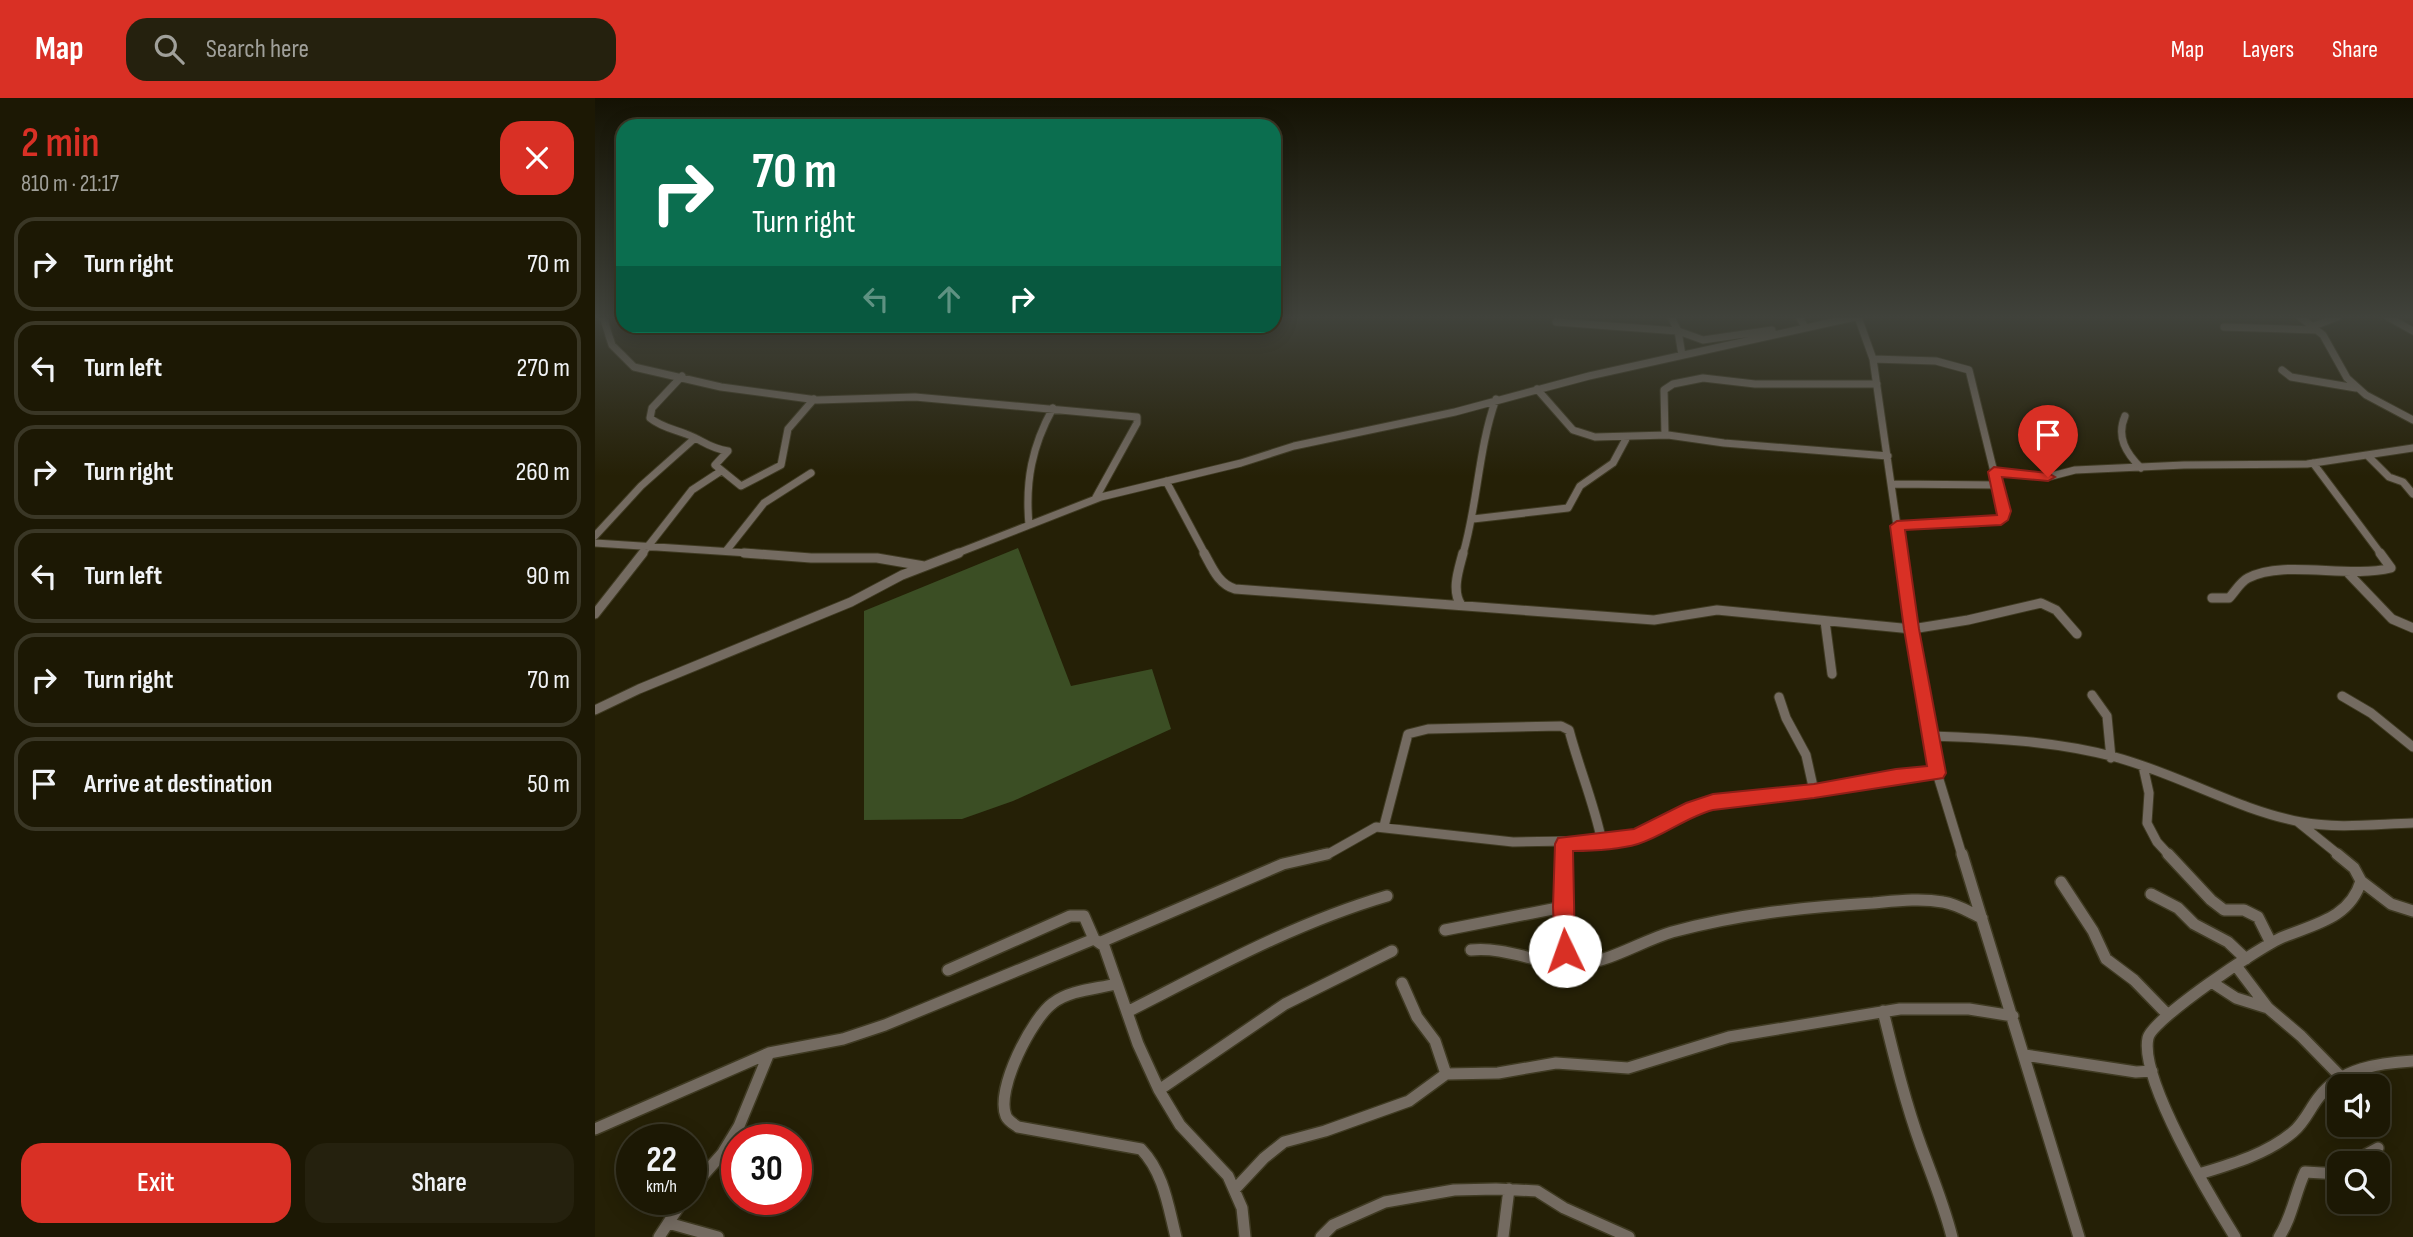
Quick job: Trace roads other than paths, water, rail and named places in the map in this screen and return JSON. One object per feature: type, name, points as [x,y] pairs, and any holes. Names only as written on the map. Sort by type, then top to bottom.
[{"type":"street","points":[[642,370],[682,376],[721,387],[814,400],[915,397],[1122,414],[1138,418],[1095,499]]},
{"type":"street","points":[[595,710],[639,689],[842,606],[924,566],[1095,499],[1241,463],[1294,446],[1455,412],[1496,399],[1617,370]]},
{"type":"street","points":[[1875,370],[1912,629],[1937,773],[2079,1237]]},
{"type":"street","points":[[1897,526],[1977,523],[2000,519],[2004,511],[1969,370]]},
{"type":"street","points":[[2282,370],[2291,377],[2358,388]]},
{"type":"street","points":[[2343,370],[2347,378],[2366,395],[2412,417]]},
{"type":"street","points":[[682,376],[652,408],[649,415],[659,425],[695,438],[710,448],[728,451],[715,465],[743,486],[781,465],[788,429],[814,400]]},
{"type":"street","points":[[1665,435],[1664,390],[1673,384],[1702,378],[1755,384],[1878,384]]},
{"type":"street","points":[[1537,389],[1576,432],[1627,438],[1665,435],[1719,443],[1888,456]]},
{"type":"street","points":[[1461,605],[1456,592],[1473,519],[1487,424],[1496,399]]},
{"type":"street","points":[[1030,525],[1026,501],[1029,458],[1053,408]]},
{"type":"street","points":[[2125,416],[2119,427],[2120,436],[2130,456],[2141,468]]},
{"type":"street","points":[[595,536],[641,486],[695,438]]},
{"type":"street","points":[[1473,519],[1568,508],[1580,483],[1609,466],[1617,458],[1627,438]]},
{"type":"street","points":[[1994,472],[2048,477],[2075,470],[2313,463],[2413,448]]},
{"type":"street","points":[[2368,456],[2389,477],[2403,482],[2413,494]]},
{"type":"street","points":[[2212,598],[2229,598],[2242,582],[2256,575],[2285,571],[2323,574],[2384,570],[2391,567],[2313,463]]},
{"type":"street","points":[[595,614],[647,544],[692,490],[721,471]]},
{"type":"street","points":[[726,551],[764,503],[811,473]]},
{"type":"street","points":[[1165,481],[1217,577],[1228,587],[1654,620],[1717,610],[1912,629],[1958,622],[2041,603],[2056,610],[2077,634]]},
{"type":"street","points":[[1892,484],[1997,485]]},
{"type":"street","points":[[595,543],[905,561],[924,566]]},
{"type":"street","points":[[2347,572],[2392,619],[2413,628]]},
{"type":"street","points":[[1825,621],[1832,674]]},
{"type":"street","points":[[2092,695],[2107,716],[2111,758]]},
{"type":"street","points":[[2342,696],[2371,713],[2413,747]]},
{"type":"street","points":[[1779,697],[1786,718],[1806,755],[1814,791]]},
{"type":"street","points":[[1384,826],[1408,734],[1428,729],[1561,726],[1569,730],[1579,769],[1593,800],[1602,842]]},
{"type":"street","points":[[1930,736],[2039,741],[2143,766],[2298,822],[2327,826],[2413,823]]},
{"type":"street","points":[[2143,766],[2149,793],[2147,823],[2157,842],[2211,900],[2231,912],[2245,910],[2258,917],[2271,943]]},
{"type":"street","points":[[595,1129],[769,1053],[843,1039],[885,1025],[1084,941],[1098,941],[1283,864],[1330,853],[1369,830],[1384,826],[1513,842],[1564,844],[1624,840],[1650,832],[1692,808],[1713,802],[1814,791],[1896,776],[1937,773]]},
{"type":"street","points":[[2298,822],[2354,868],[2361,881],[2391,904],[2413,911]]},
{"type":"street","points":[[1564,844],[1566,965]]},
{"type":"street","points":[[2235,1237],[2199,1174],[2152,1071],[2147,1041],[2151,1029],[2167,1014],[2271,943],[2337,915],[2359,892],[2361,881]]},
{"type":"street","points":[[2060,882],[2093,932],[2106,959],[2134,980],[2167,1014]]},
{"type":"street","points":[[2151,894],[2178,908],[2194,924],[2228,942],[2268,1008],[2339,1074]]},
{"type":"street","points":[[1127,1012],[1252,948],[1345,908],[1387,896]]},
{"type":"street","points":[[1471,950],[1502,948],[1566,965],[1604,958],[1668,933],[1728,918],[1793,909],[1934,901],[1953,904],[1982,918]]},
{"type":"street","points":[[1445,930],[1563,907]]},
{"type":"street","points":[[948,970],[1070,916],[1084,916],[1098,941],[1159,1090],[1180,1125],[1223,1170],[1235,1189],[1242,1208],[1245,1237]]},
{"type":"street","points":[[1159,1090],[1285,1004],[1392,951]]},
{"type":"street","points":[[1402,983],[1417,1017],[1435,1041],[1446,1074]]},
{"type":"street","points":[[2213,983],[2236,998],[2268,1008]]},
{"type":"street","points":[[1116,984],[1059,999],[1043,1012],[1011,1070],[1003,1103],[1006,1117],[1018,1127],[1141,1149],[1148,1154],[1156,1168],[1176,1237]]},
{"type":"street","points":[[1235,1189],[1264,1158],[1284,1142],[1325,1131],[1409,1101],[1446,1074],[1498,1073],[1556,1063],[1628,1068],[1729,1037],[1883,1011],[1935,1007],[2013,1016]]},
{"type":"street","points":[[1883,1011],[1897,1070],[1921,1146],[1942,1198],[1952,1237]]},
{"type":"street","points":[[707,1171],[722,1154],[739,1126],[769,1053]]},
{"type":"street","points":[[2025,1055],[2136,1072],[2152,1071]]},
{"type":"street","points":[[2348,1074],[2387,1062],[2413,1062]]},
{"type":"street","points":[[2199,1174],[2252,1156],[2284,1140],[2307,1117],[2327,1088]]},
{"type":"street","points":[[2372,1151],[2378,1147]]},
{"type":"street","points":[[2279,1237],[2287,1225],[2294,1195],[2305,1172],[2327,1173]]},
{"type":"street","points":[[1321,1237],[1333,1225],[1385,1202],[1454,1190],[1509,1189],[1537,1191],[1556,1204],[1629,1237]]},
{"type":"street","points":[[1503,1237],[1509,1189]]},
{"type":"street","points":[[659,1237],[673,1215]]},
{"type":"street","points":[[668,1223],[718,1237]]}]
